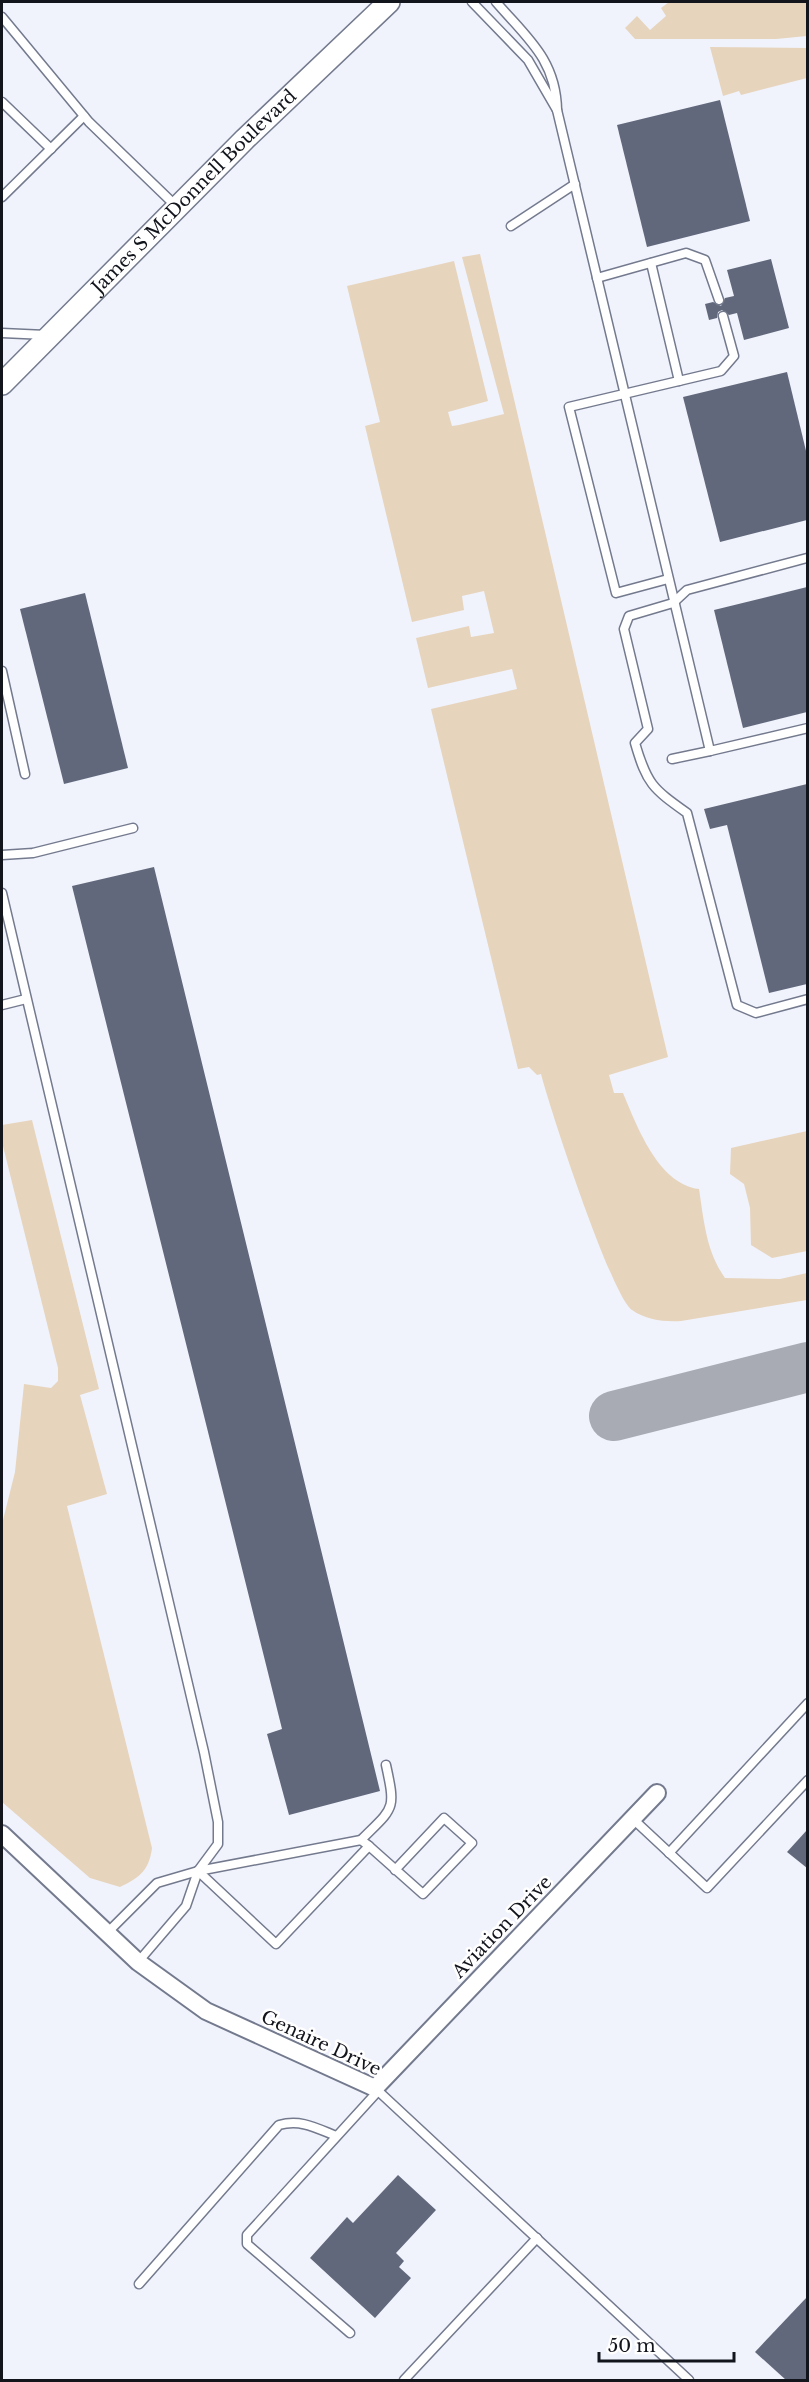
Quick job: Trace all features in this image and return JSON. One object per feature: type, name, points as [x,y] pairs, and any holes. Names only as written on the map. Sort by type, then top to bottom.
[{"type":"street","name":"James S McDonnell Boulevard","points":[[2,384],[177,207],[389,2]]},
{"type":"street","name":"Aviation Drive","points":[[377,2089],[657,1793]]},
{"type":"street","name":"Genaire Drive","points":[[2,1834],[138,1962],[207,2012],[377,2089]]},
{"type":"lane","points":[[472,2],[528,60],[557,110]]},
{"type":"lane","points":[[496,2],[542,52],[557,96],[557,110],[673,603],[710,750]]},
{"type":"lane","points":[[2,17],[84,116],[177,207]]},
{"type":"lane","points":[[2,102],[51,149]]},
{"type":"lane","points":[[2,197],[84,116]]},
{"type":"lane","points":[[511,226],[575,184]]},
{"type":"lane","points":[[597,278],[686,253],[705,260],[719,300]]},
{"type":"lane","points":[[651,263],[679,381]]},
{"type":"lane","points":[[668,579],[616,593],[570,407],[721,371],[734,356],[723,316]]},
{"type":"lane","points":[[2,333],[50,336]]},
{"type":"lane","points":[[807,558],[687,590],[673,603],[629,616],[624,629],[648,729],[635,742],[645,777],[665,797],[687,813],[737,1005],[756,1013],[807,999]]},
{"type":"lane","points":[[2,671],[25,774]]},
{"type":"lane","points":[[672,759],[807,728]]},
{"type":"lane","points":[[2,855],[33,853],[133,828]]},
{"type":"lane","points":[[2,893],[216,1810],[218,1844],[198,1871],[186,1906],[138,1962]]},
{"type":"lane","points":[[2,1005],[26,999]]},
{"type":"lane","points":[[669,1853],[807,1703]]},
{"type":"lane","points":[[107,1933],[157,1883],[198,1871],[361,1840],[390,1810],[393,1798],[386,1765]]},
{"type":"lane","points":[[633,1819],[708,1888],[807,1780]]},
{"type":"lane","points":[[361,1840],[369,1846],[395,1870],[423,1894],[472,1843],[444,1818],[395,1870]]},
{"type":"lane","points":[[198,1871],[276,1944],[369,1846]]},
{"type":"lane","points":[[350,2333],[247,2244],[247,2235],[377,2089]]},
{"type":"lane","name":"Genaire Drive","points":[[377,2089],[689,2380]]},
{"type":"lane","points":[[139,2284],[279,2125],[291,2121],[304,2123],[336,2136]]},
{"type":"lane","points":[[404,2380],[537,2238]]},
{"type":"shaded area","points":[[669,2],[807,2],[807,36],[776,39],[635,39],[625,28],[637,16],[650,30],[666,16],[661,8]]},
{"type":"shaded area","points":[[710,47],[807,48],[807,78],[741,95],[739,91],[723,96]]},
{"type":"shaded area","points":[[480,254],[668,1057],[609,1075],[614,1093],[623,1093],[642,1137],[661,1165],[672,1177],[685,1185],[699,1189],[710,1246],[725,1278],[780,1279],[807,1273],[807,1300],[681,1321],[655,1320],[632,1310],[622,1297],[596,1238],[541,1074],[537,1075],[529,1067],[518,1069],[431,709],[517,689],[512,669],[428,688],[416,638],[469,626],[471,637],[494,633],[484,591],[462,596],[464,610],[412,622],[365,426],[380,422],[347,286],[454,261],[488,401],[448,412],[452,426],[459,425],[504,414],[462,257]]},
{"type":"shaded area","points":[[32,1120],[99,1389],[80,1395],[107,1494],[67,1506],[152,1848],[151,1856],[142,1873],[120,1887],[90,1878],[2,1802],[2,1524],[15,1472],[24,1384],[51,1388],[58,1381],[58,1368],[2,1142],[2,1125]]},
{"type":"shaded area","points":[[807,1131],[807,1251],[772,1258],[751,1245],[750,1208],[744,1184],[730,1174],[731,1148]]},
{"type":"building","points":[[720,100],[750,221],[647,247],[617,125]]},
{"type":"building","points":[[771,259],[789,328],[744,340],[737,313],[729,315],[722,310],[718,312],[717,318],[709,320],[705,304],[713,302],[721,306],[725,298],[734,296],[727,270]]},
{"type":"building","points":[[787,372],[807,455],[807,520],[720,542],[683,397]]},
{"type":"building","points":[[807,587],[807,712],[743,728],[714,610]]},
{"type":"building","points":[[85,593],[128,768],[64,784],[20,609]]},
{"type":"building","points":[[807,784],[807,984],[769,993],[727,825],[710,829],[704,809]]},
{"type":"building","points":[[154,867],[380,1791],[289,1815],[267,1734],[282,1729],[72,886]]},
{"type":"building","points":[[807,1830],[807,1868],[787,1852]]},
{"type":"building","points":[[398,2175],[436,2210],[396,2253],[404,2261],[399,2267],[411,2278],[375,2318],[310,2258],[347,2217],[353,2223]]},
{"type":"building","points":[[807,2297],[807,2380],[786,2380],[755,2352]]},
{"type":"taxiway","points":[[614,1416],[808,1367]]}]
